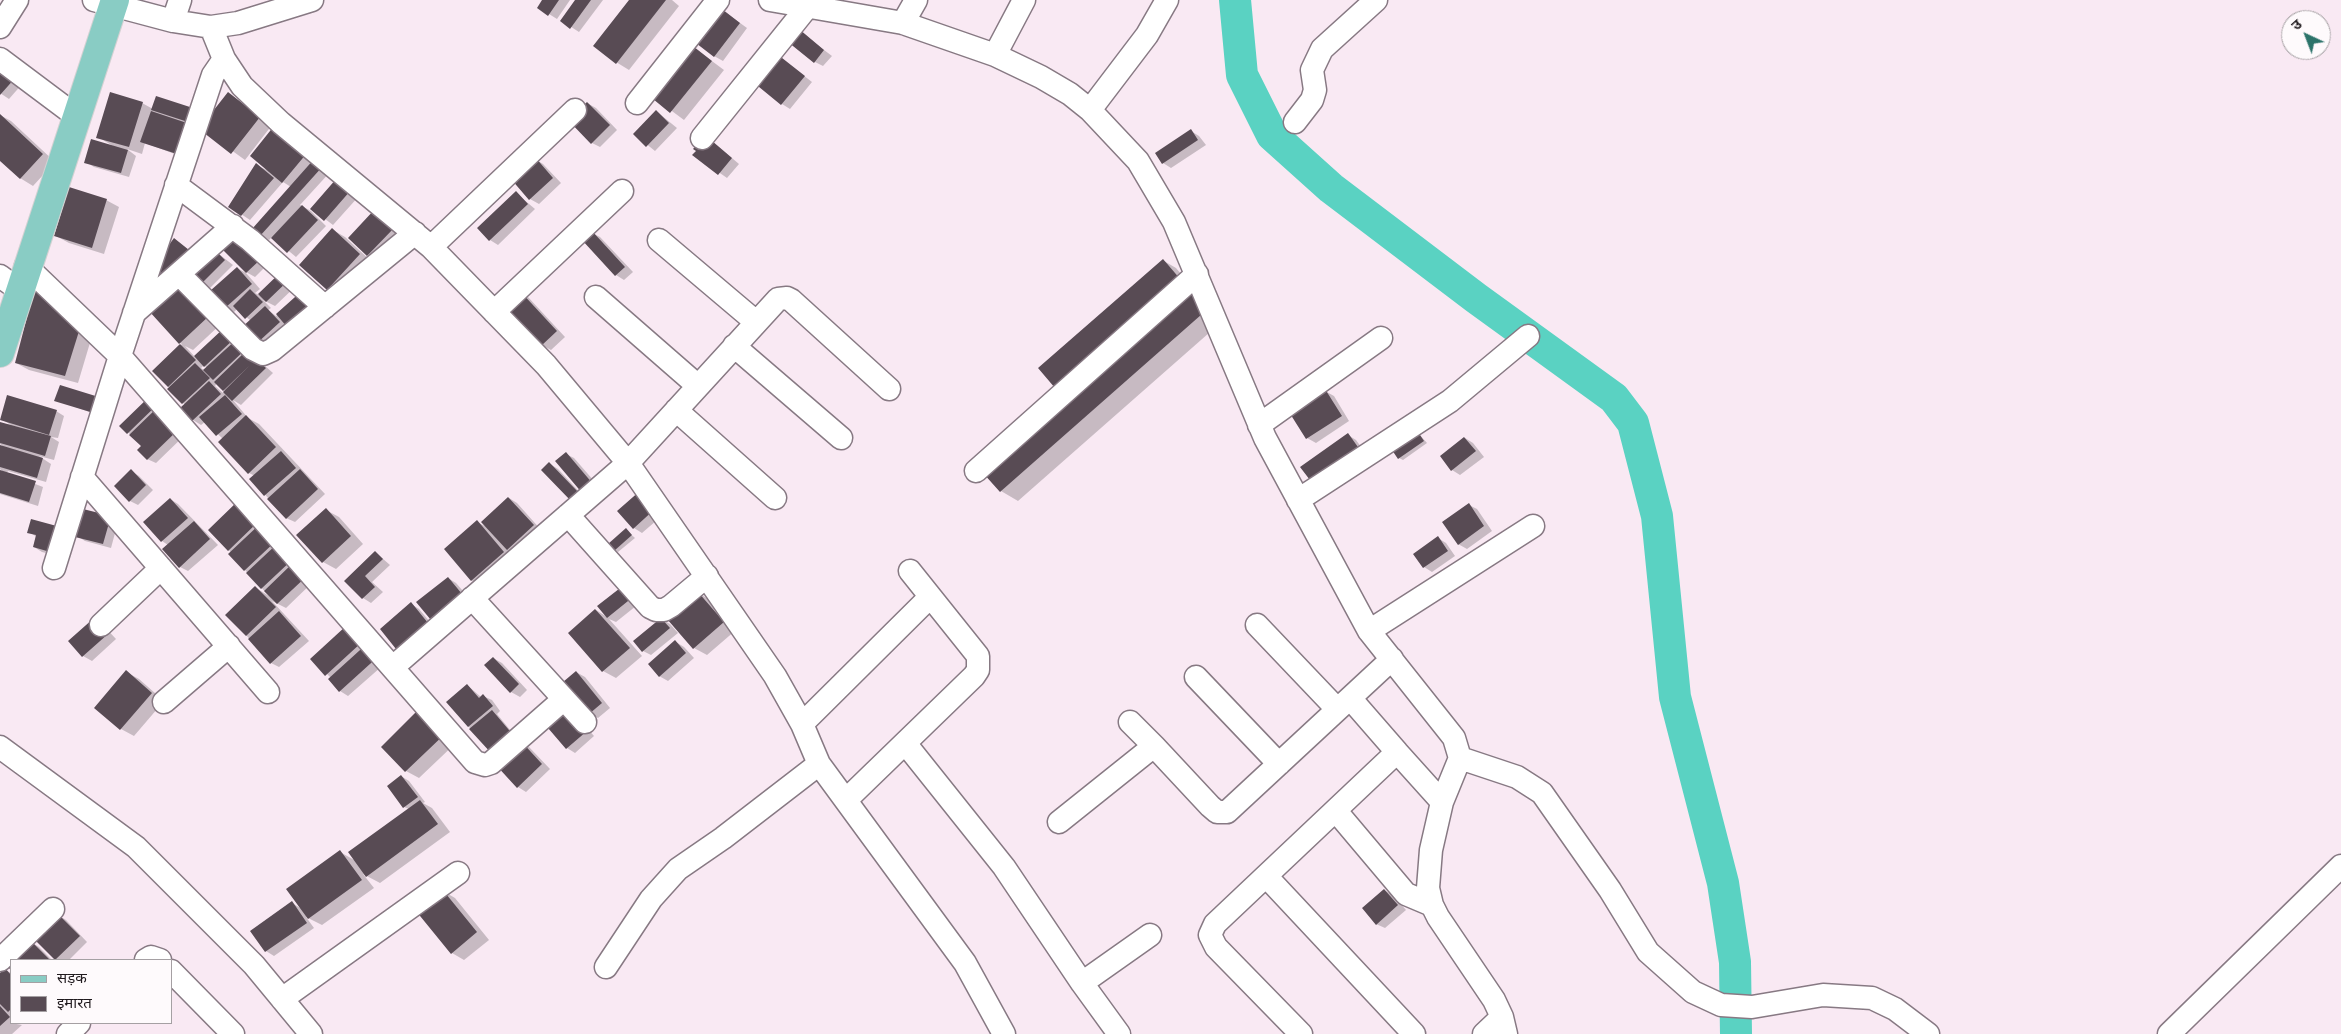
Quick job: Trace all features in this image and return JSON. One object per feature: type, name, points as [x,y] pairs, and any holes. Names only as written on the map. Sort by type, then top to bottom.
[{"type":"main road","points":[[0,353],[15,277],[76,116],[107,2]]},
{"type":"street","points":[[0,27],[17,0]]},
{"type":"street","points":[[107,2],[176,10],[211,27],[238,23],[312,0]]},
{"type":"street","points":[[637,103],[718,0]]},
{"type":"street","points":[[770,0],[808,6],[835,5],[903,23],[995,55],[1041,77],[1090,110],[1138,161],[1174,222],[1259,425],[1369,631],[1447,726],[1458,747],[1460,758],[1442,802],[1428,873],[1428,888],[1432,905],[1481,977],[1504,1025],[1484,1034]]},
{"type":"street","points":[[903,23],[916,0]]},
{"type":"street","points":[[995,55],[1024,0]]},
{"type":"street","points":[[1090,110],[1147,35],[1167,0]]},
{"type":"street","points":[[1295,122],[1312,100],[1315,90],[1312,70],[1322,49],[1376,0]]},
{"type":"street","points":[[702,138],[808,6]]},
{"type":"street","points":[[211,27],[224,59],[242,86],[281,123],[423,240],[546,365],[628,463],[770,668],[802,724],[819,764],[965,963],[1004,1034]]},
{"type":"street","points":[[0,58],[76,116]]},
{"type":"street","points":[[54,568],[120,356],[213,75],[224,59]]},
{"type":"street","points":[[179,274],[253,349],[263,354],[272,350],[325,307],[423,240],[575,110]]},
{"type":"street","points":[[176,186],[234,226],[325,307]]},
{"type":"street","points":[[494,312],[622,191]]},
{"type":"street","points":[[134,314],[234,226]]},
{"type":"street","points":[[659,240],[756,322]]},
{"type":"street","points":[[976,471],[1197,274]]},
{"type":"street","points":[[15,277],[120,356],[475,762],[485,765],[491,763],[564,698]]},
{"type":"street","points":[[596,297],[698,386]]},
{"type":"street","points":[[393,667],[628,463],[773,303],[786,298],[890,389]]},
{"type":"street","points":[[1298,500],[1450,401],[1528,336]]},
{"type":"street","points":[[1259,425],[1382,338]]},
{"type":"street","points":[[734,346],[841,438]]},
{"type":"street","points":[[676,410],[775,498]]},
{"type":"street","points":[[82,477],[268,692]]},
{"type":"street","points":[[568,515],[650,607],[656,610],[664,610],[671,606],[707,576]]},
{"type":"street","points":[[1369,631],[1533,526]]},
{"type":"street","points":[[101,624],[161,568]]},
{"type":"street","points":[[846,800],[974,676],[980,663],[978,656],[910,571]]},
{"type":"street","points":[[802,724],[930,596]]},
{"type":"street","points":[[472,598],[585,722]]},
{"type":"street","points":[[1256,626],[1397,752],[1442,802]]},
{"type":"street","points":[[164,702],[228,646]]},
{"type":"street","points":[[1130,722],[1218,812],[1226,812],[1392,659]]},
{"type":"street","points":[[1196,677],[1279,764]]},
{"type":"street","points":[[905,743],[1004,867],[1082,983],[1119,1034]]},
{"type":"street","points":[[1059,822],[1154,746]]},
{"type":"street","points":[[0,747],[136,847],[254,965],[311,1034]]},
{"type":"street","points":[[1301,1034],[1212,941],[1210,935],[1215,924],[1397,752]]},
{"type":"street","points":[[1460,758],[1517,777],[1542,793],[1605,883],[1648,952],[1693,992],[1721,1005],[1752,1007],[1823,995],[1872,998],[1895,1009],[1928,1034]]},
{"type":"street","points":[[606,967],[651,900],[678,869],[723,838],[819,764]]},
{"type":"street","points":[[1336,811],[1406,894],[1432,905]]},
{"type":"street","points":[[2169,1034],[2341,866]]},
{"type":"street","points":[[282,998],[458,873]]},
{"type":"street","points":[[1266,876],[1414,1034]]},
{"type":"street","points":[[0,960],[53,909]]},
{"type":"street","points":[[1082,983],[1150,935]]},
{"type":"street","points":[[172,972],[231,1033]]},
{"type":"street","points":[[68,1034],[79,1024]]},
{"type":"building","points":[[542,0],[559,0],[548,16],[537,8]]},
{"type":"building","points":[[575,0],[591,0],[570,29],[560,21]]},
{"type":"building","points":[[629,0],[666,0],[616,64],[593,46]]},
{"type":"building","points":[[718,6],[740,23],[714,57],[692,40]]},
{"type":"building","points":[[799,29],[824,50],[814,63],[788,42]]},
{"type":"building","points":[[689,43],[712,61],[670,113],[647,94]]},
{"type":"building","points":[[777,54],[805,76],[781,105],[753,82]]},
{"type":"building","points":[[0,63],[16,77],[0,95]]},
{"type":"building","points":[[110,92],[143,102],[129,147],[96,138]]},
{"type":"building","points":[[228,92],[260,117],[231,154],[199,129]]},
{"type":"building","points":[[156,96],[193,108],[188,122],[151,110]]},
{"type":"building","points":[[587,102],[610,125],[591,144],[568,120]]},
{"type":"building","points":[[656,110],[669,123],[646,147],[633,134]]},
{"type":"building","points":[[151,111],[193,125],[183,156],[140,142]]},
{"type":"building","points":[[0,114],[43,154],[20,179],[0,161]]},
{"type":"building","points":[[274,126],[307,153],[282,183],[250,156]]},
{"type":"building","points":[[1191,129],[1198,140],[1162,164],[1155,153]]},
{"type":"building","points":[[705,135],[732,158],[718,175],[692,155],[696,151],[693,149]]},
{"type":"building","points":[[91,139],[128,150],[121,173],[84,163]]},
{"type":"building","points":[[535,157],[553,178],[529,200],[511,179]]},
{"type":"building","points":[[315,158],[323,166],[260,236],[252,229]]},
{"type":"building","points":[[256,163],[274,178],[241,216],[228,207]]},
{"type":"building","points":[[337,178],[351,190],[324,221],[310,209]]},
{"type":"building","points":[[69,187],[107,199],[92,248],[54,236]]},
{"type":"building","points":[[516,191],[528,204],[489,241],[477,228]]},
{"type":"building","points":[[302,205],[318,220],[287,253],[271,238]]},
{"type":"building","points":[[375,209],[395,227],[367,256],[348,238]]},
{"type":"building","points":[[332,228],[360,254],[327,290],[299,265]]},
{"type":"building","points":[[234,231],[261,259],[246,273],[219,246]]},
{"type":"building","points":[[592,231],[625,267],[615,276],[582,240]]},
{"type":"building","points":[[174,238],[189,250],[167,279],[152,268]]},
{"type":"building","points":[[215,250],[225,260],[201,284],[191,274]]},
{"type":"building","points":[[1163,259],[1181,280],[1055,388],[1038,368]]},
{"type":"building","points":[[237,267],[252,284],[225,308],[210,291]]},
{"type":"building","points":[[283,270],[291,278],[266,302],[258,294]]},
{"type":"building","points":[[36,283],[80,328],[65,376],[15,363]]},
{"type":"building","points":[[179,283],[209,316],[179,344],[149,311]]},
{"type":"building","points":[[1193,288],[1210,307],[1000,492],[983,473]]},
{"type":"building","points":[[250,289],[263,302],[245,319],[233,306]]},
{"type":"building","points":[[304,289],[315,302],[287,327],[276,314]]},
{"type":"building","points":[[520,291],[557,331],[541,346],[504,306]]},
{"type":"building","points":[[265,306],[280,322],[255,345],[240,329]]},
{"type":"building","points":[[224,328],[234,339],[204,367],[194,356]]},
{"type":"building","points":[[237,339],[246,349],[213,380],[203,370]]},
{"type":"building","points":[[180,344],[196,360],[168,387],[152,371]]},
{"type":"building","points":[[246,351],[266,368],[232,401],[223,392],[249,366],[223,391],[214,382]]},
{"type":"building","points":[[195,363],[210,378],[182,404],[167,389]]},
{"type":"building","points":[[209,381],[221,394],[192,421],[180,408]]},
{"type":"building","points":[[60,385],[102,398],[97,414],[54,401]]},
{"type":"building","points":[[1325,389],[1342,416],[1306,439],[1289,412]]},
{"type":"building","points":[[7,395],[57,410],[49,435],[0,420]]},
{"type":"building","points":[[151,395],[159,403],[127,434],[119,426]]},
{"type":"building","points":[[225,395],[242,414],[216,436],[199,417]]},
{"type":"building","points":[[159,406],[180,428],[147,460],[137,450],[141,446],[129,435]]},
{"type":"building","points":[[246,415],[276,447],[248,474],[218,442]]},
{"type":"building","points":[[0,422],[51,436],[45,456],[0,443]]},
{"type":"building","points":[[1418,432],[1424,441],[1398,459],[1392,450]]},
{"type":"building","points":[[1348,433],[1360,450],[1313,484],[1300,467]]},
{"type":"building","points":[[1464,437],[1476,451],[1451,471],[1440,456]]},
{"type":"building","points":[[0,445],[43,458],[37,478],[0,467]]},
{"type":"building","points":[[281,451],[296,468],[264,496],[249,479]]},
{"type":"building","points":[[566,452],[593,484],[583,494],[555,461]]},
{"type":"building","points":[[549,462],[579,493],[571,501],[541,470]]},
{"type":"building","points":[[131,469],[146,485],[129,502],[114,486]]},
{"type":"building","points":[[300,469],[318,489],[286,519],[267,499]]},
{"type":"building","points":[[0,470],[36,481],[29,502],[0,493]]},
{"type":"building","points":[[641,490],[656,508],[633,529],[617,511]]},
{"type":"building","points":[[508,497],[534,525],[507,550],[481,522]]},
{"type":"building","points":[[170,498],[188,518],[161,542],[143,522]]},
{"type":"building","points":[[239,500],[259,521],[228,551],[208,530]]},
{"type":"building","points":[[1469,503],[1484,526],[1458,545],[1442,522]]},
{"type":"building","points":[[326,508],[351,536],[322,563],[296,535]]},
{"type":"building","points":[[83,509],[111,516],[103,544],[75,537]]},
{"type":"building","points":[[31,519],[64,528],[57,554],[33,547],[36,535],[27,533]]},
{"type":"building","points":[[477,520],[504,552],[471,581],[444,549]]},
{"type":"building","points":[[194,521],[210,539],[179,568],[162,549]]},
{"type":"building","points":[[261,523],[277,540],[244,571],[228,554]]},
{"type":"building","points":[[626,528],[632,535],[614,551],[608,544]]},
{"type":"building","points":[[1438,536],[1448,551],[1423,568],[1413,554]]},
{"type":"building","points":[[278,543],[293,559],[261,589],[246,573]]},
{"type":"building","points":[[375,551],[383,559],[365,576],[375,587],[362,599],[344,581]]},
{"type":"building","points":[[295,561],[308,575],[277,604],[264,591]]},
{"type":"building","points":[[448,577],[462,594],[431,620],[416,602]]},
{"type":"building","points":[[624,585],[633,597],[607,618],[597,606]]},
{"type":"building","points":[[255,586],[276,607],[246,636],[225,615]]},
{"type":"building","points":[[698,592],[724,622],[693,649],[667,619]]},
{"type":"building","points":[[411,602],[428,623],[396,649],[380,629]]},
{"type":"building","points":[[595,609],[630,648],[602,672],[568,633]]},
{"type":"building","points":[[279,611],[301,636],[270,664],[248,639]]},
{"type":"building","points":[[94,618],[108,634],[82,657],[68,641]]},
{"type":"building","points":[[661,618],[670,628],[642,652],[633,641]]},
{"type":"building","points":[[346,626],[361,643],[325,676],[310,659]]},
{"type":"building","points":[[675,640],[686,653],[659,677],[648,664]]},
{"type":"building","points":[[370,641],[381,654],[339,692],[328,679]]},
{"type":"building","points":[[493,657],[519,684],[510,693],[484,665]]},
{"type":"building","points":[[126,670],[152,693],[120,730],[94,708]]},
{"type":"building","points":[[576,671],[602,703],[589,714],[563,682]]},
{"type":"building","points":[[467,684],[479,698],[483,694],[493,706],[468,727],[446,702]]},
{"type":"building","points":[[563,704],[587,731],[566,749],[542,721]]},
{"type":"building","points":[[423,705],[448,731],[405,772],[381,747]]},
{"type":"building","points":[[492,710],[514,736],[492,754],[469,729]]},
{"type":"building","points":[[520,740],[542,764],[517,788],[495,764]]},
{"type":"building","points":[[401,775],[418,797],[403,808],[387,786]]},
{"type":"building","points":[[420,800],[438,824],[366,877],[348,852]]},
{"type":"building","points":[[340,850],[362,880],[308,919],[286,889]]},
{"type":"building","points":[[442,889],[477,932],[451,954],[416,911]]},
{"type":"building","points":[[1384,889],[1398,905],[1376,925],[1362,908]]},
{"type":"building","points":[[292,901],[307,923],[265,952],[250,931]]},
{"type":"building","points":[[58,914],[80,936],[56,959],[33,938]]},
{"type":"building","points":[[31,941],[49,959],[12,959]]},
{"type":"building","points":[[10,961],[10,969],[6,965]]},
{"type":"building","points":[[5,968],[10,974],[10,1010],[8,1012],[0,1004],[0,973]]},
{"type":"building","points":[[0,1006],[10,1017],[0,1026]]},
{"type":"waterway","points":[[1235,0],[1242,75],[1272,135],[1331,188],[1476,298],[1614,398],[1633,423],[1657,516],[1675,697],[1723,883],[1735,962],[1736,1034]]}]
